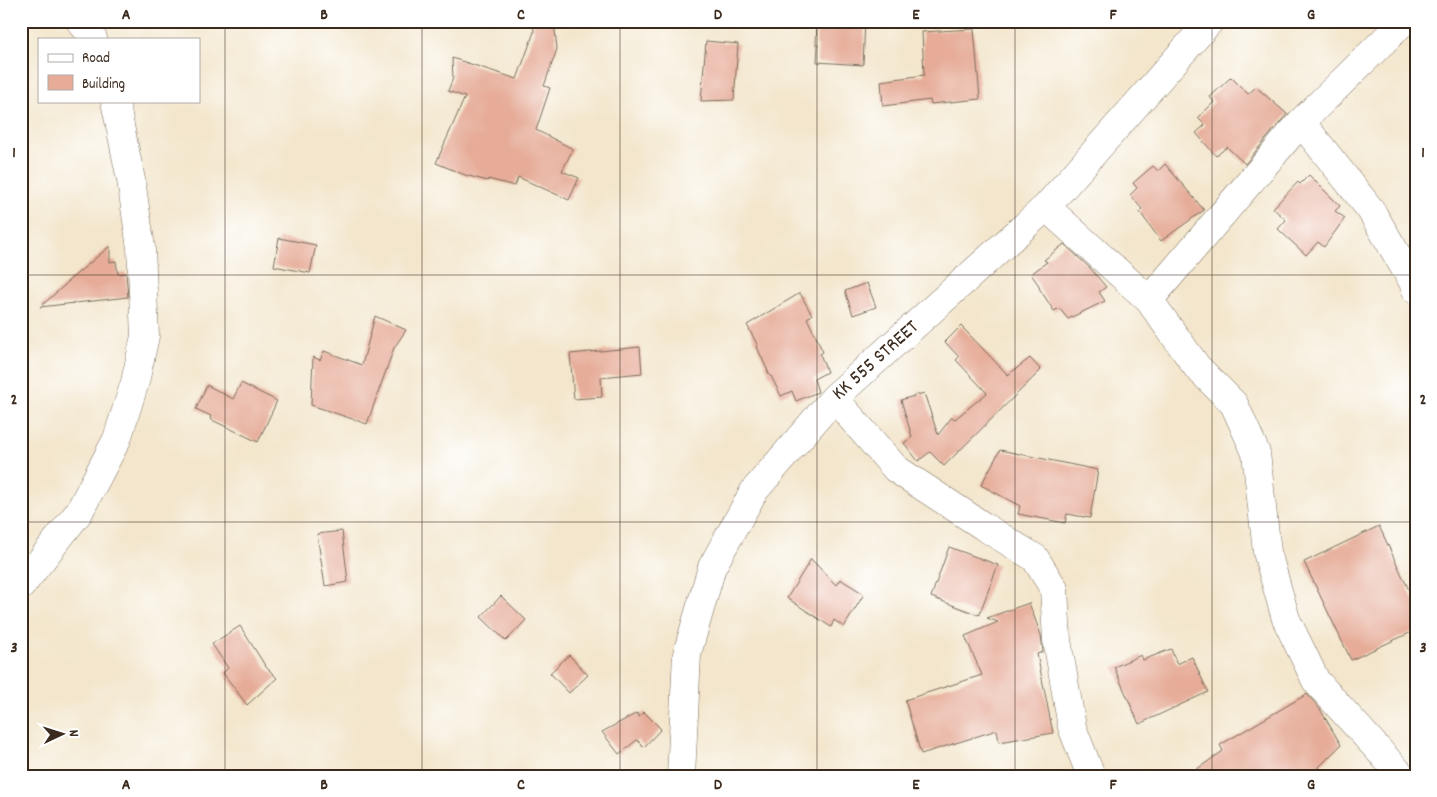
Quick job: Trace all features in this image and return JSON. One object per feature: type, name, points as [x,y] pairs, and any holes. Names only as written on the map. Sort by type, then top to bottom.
[{"type":"street","points":[[80,21],[92,38]]},
{"type":"street","name":"KK 555 STREET","points":[[681,776],[688,654],[712,567],[754,491],[834,398],[1046,207],[1210,21]]},
{"type":"street","points":[[1148,300],[1301,122],[1404,21]]},
{"type":"street","points":[[21,586],[79,512],[117,440],[135,382],[145,336],[141,248],[131,180],[115,102]]},
{"type":"street","points":[[1301,122],[1370,209],[1416,290]]},
{"type":"street","points":[[1046,207],[1148,300],[1197,367],[1234,404],[1256,453],[1267,552],[1286,619],[1316,681],[1402,776]]},
{"type":"street","points":[[834,398],[896,469],[1035,558],[1054,589],[1057,640],[1072,728],[1091,776]]},
{"type":"building","points":[[554,21],[557,49],[544,86],[550,88],[536,130],[573,149],[562,171],[579,178],[569,200],[518,177],[515,186],[465,175],[436,163],[465,97],[448,91],[453,78],[452,58],[517,79],[534,32],[533,23]]},
{"type":"building","points":[[817,21],[865,21],[863,65],[817,62]]},
{"type":"building","points":[[974,29],[980,99],[931,104],[930,100],[883,106],[881,81],[924,75],[922,32]]},
{"type":"building","points":[[706,41],[738,44],[734,100],[701,101]]},
{"type":"building","points":[[1231,77],[1248,94],[1256,87],[1287,114],[1245,164],[1227,147],[1216,156],[1196,133],[1205,125],[1198,118],[1214,102],[1210,97]]},
{"type":"building","points":[[1165,164],[1204,210],[1161,241],[1139,211],[1142,209],[1130,195],[1137,188],[1133,183],[1153,166],[1158,171]]},
{"type":"building","points":[[1309,175],[1340,206],[1335,211],[1345,218],[1324,247],[1318,242],[1306,255],[1278,229],[1286,220],[1273,208],[1298,182],[1300,184]]},
{"type":"building","points":[[279,238],[316,245],[310,273],[274,266]]},
{"type":"building","points":[[1064,244],[1091,269],[1106,287],[1099,292],[1105,301],[1068,319],[1059,308],[1054,311],[1031,274],[1047,262],[1044,260]]},
{"type":"building","points":[[110,246],[110,262],[116,261],[118,274],[126,273],[128,297],[40,307],[67,282]]},
{"type":"building","points":[[867,283],[876,307],[853,315],[845,291]]},
{"type":"building","points":[[800,293],[812,315],[807,318],[823,352],[820,354],[827,372],[814,379],[818,392],[796,401],[792,391],[781,396],[747,325]]},
{"type":"building","points":[[375,316],[406,330],[394,348],[367,424],[311,405],[313,357],[320,360],[324,351],[362,365]]},
{"type":"building","points":[[961,326],[1008,375],[1030,358],[1041,370],[944,466],[930,452],[918,461],[904,443],[912,437],[901,400],[924,393],[938,435],[952,417],[955,419],[987,393],[956,360],[959,357],[945,342]]},
{"type":"building","points":[[640,347],[642,373],[601,377],[602,397],[574,399],[570,354]]},
{"type":"building","points":[[241,383],[277,401],[258,442],[210,419],[211,416],[196,409],[207,385],[233,399]]},
{"type":"building","points":[[1000,450],[1098,470],[1090,518],[1067,514],[1065,523],[1018,514],[1020,506],[981,485]]},
{"type":"building","points":[[1379,526],[1416,605],[1416,630],[1351,660],[1304,562]]},
{"type":"building","points":[[342,531],[348,582],[325,586],[317,534]]},
{"type":"building","points":[[949,547],[998,565],[979,615],[931,597]]},
{"type":"building","points":[[811,559],[836,585],[840,579],[864,594],[844,627],[834,620],[831,627],[787,598]]},
{"type":"building","points":[[501,596],[526,620],[506,641],[481,617]]},
{"type":"building","points":[[1029,603],[1041,635],[1043,652],[1037,654],[1053,733],[999,742],[997,730],[921,754],[905,700],[982,675],[965,636],[998,622],[987,618]]},
{"type":"building","points":[[240,626],[266,667],[277,678],[247,705],[223,673],[228,668],[212,644]]},
{"type":"building","points":[[1171,649],[1177,664],[1192,657],[1208,692],[1139,724],[1114,667],[1141,655],[1143,660]]},
{"type":"building","points":[[569,655],[588,675],[569,693],[550,673]]},
{"type":"building","points":[[1307,694],[1320,709],[1341,745],[1310,776],[1187,776],[1223,751],[1220,745]]},
{"type":"building","points":[[644,712],[661,729],[644,747],[637,740],[619,754],[602,732],[637,713],[639,717]]}]
